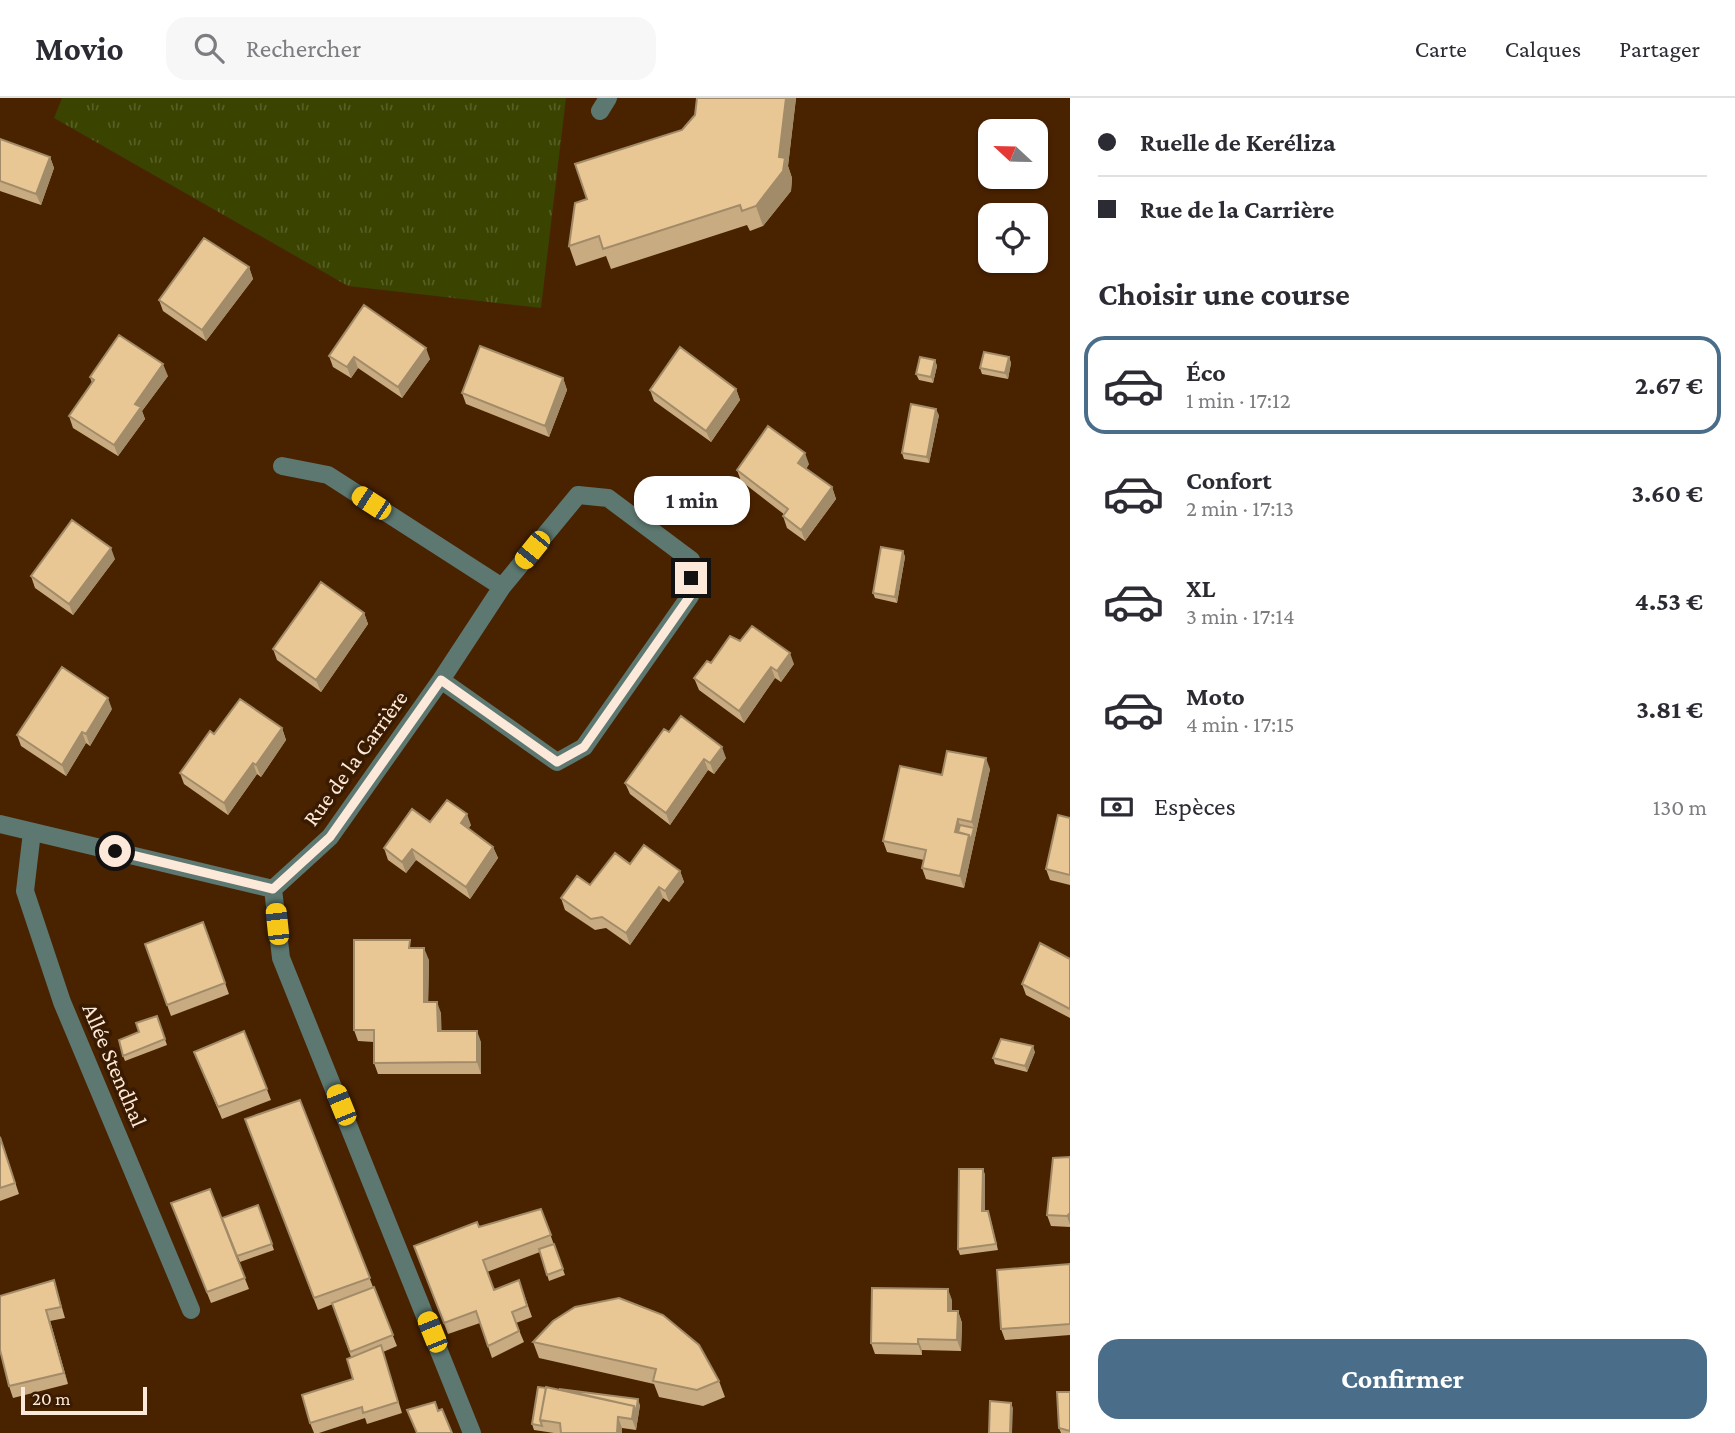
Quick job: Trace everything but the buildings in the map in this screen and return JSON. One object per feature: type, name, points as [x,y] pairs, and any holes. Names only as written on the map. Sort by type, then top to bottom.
[{"type":"street","points":[[282,466],[328,475],[502,587]]},
{"type":"street","name":"Rue de la Carrière","points":[[273,889],[330,837],[441,680],[502,587],[578,495],[608,498],[691,560],[690,596],[584,747],[557,762],[441,680]]},
{"type":"street","points":[[0,824],[273,889],[281,958],[472,1433]]},
{"type":"street","name":"Allée Stendhal","points":[[33,832],[25,891],[62,1002],[191,1310]]},
{"type":"green space","points":[[62,98],[566,98],[541,308],[348,286],[54,118]]},
{"type":"route","points":[[115,851],[273,889],[330,837],[441,680],[557,762],[584,747],[690,596],[691,578]]}]
